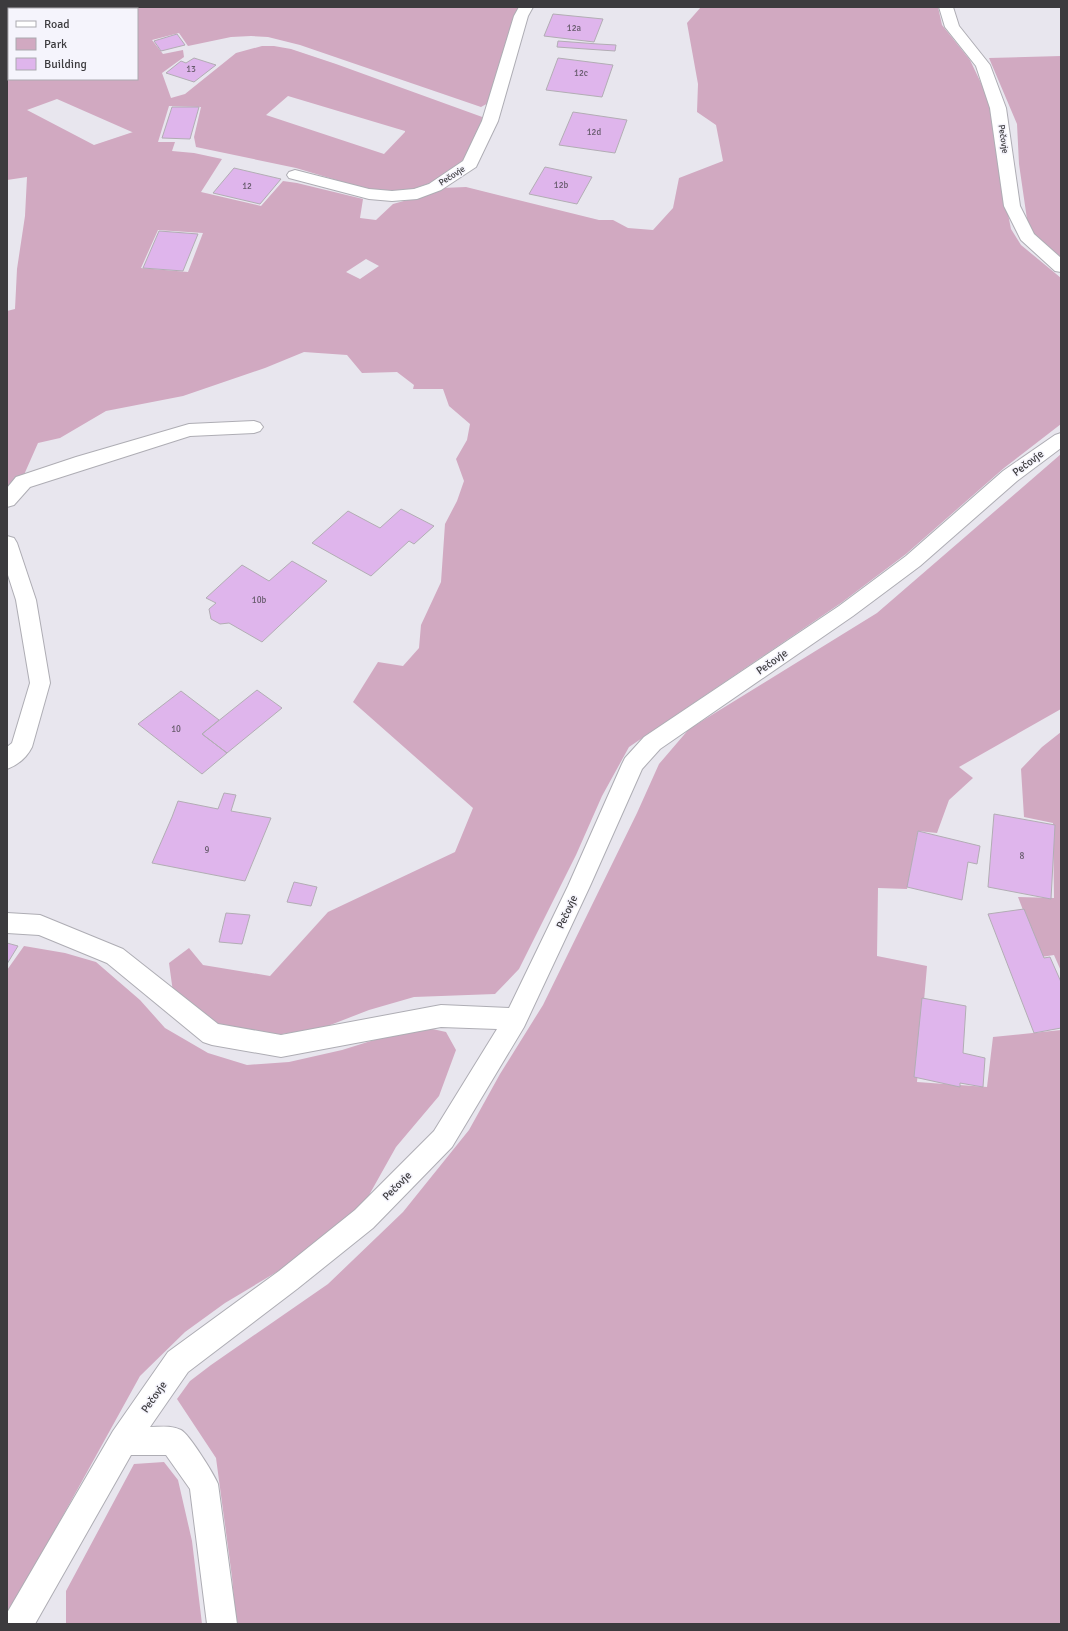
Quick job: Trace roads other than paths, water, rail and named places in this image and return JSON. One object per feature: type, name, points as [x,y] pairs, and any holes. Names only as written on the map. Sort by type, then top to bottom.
[{"type":"street","name":"Pečovje","points":[[295,175],[369,194],[392,196],[417,194],[435,187],[470,164],[490,121],[521,16],[526,7]]},
{"type":"street","name":"Pečovje","points":[[946,7],[952,27],[983,65],[998,108],[1012,206],[1027,236],[1061,267]]},
{"type":"street","points":[[7,500],[23,482],[182,432],[189,430],[254,427]]},
{"type":"street","name":"Pečovje","points":[[18,1624],[123,1441],[178,1362],[288,1280],[364,1219],[443,1139],[516,1019],[579,886],[633,764],[652,743],[846,611],[913,562],[1010,476],[1061,439]]},
{"type":"street","points":[[7,543],[26,600],[40,683],[21,747],[7,760]]},
{"type":"street","points":[[7,923],[40,925],[115,956],[212,1034],[281,1046],[441,1016],[516,1019]]},
{"type":"street","points":[[123,1441],[173,1441],[204,1484],[222,1624]]}]
